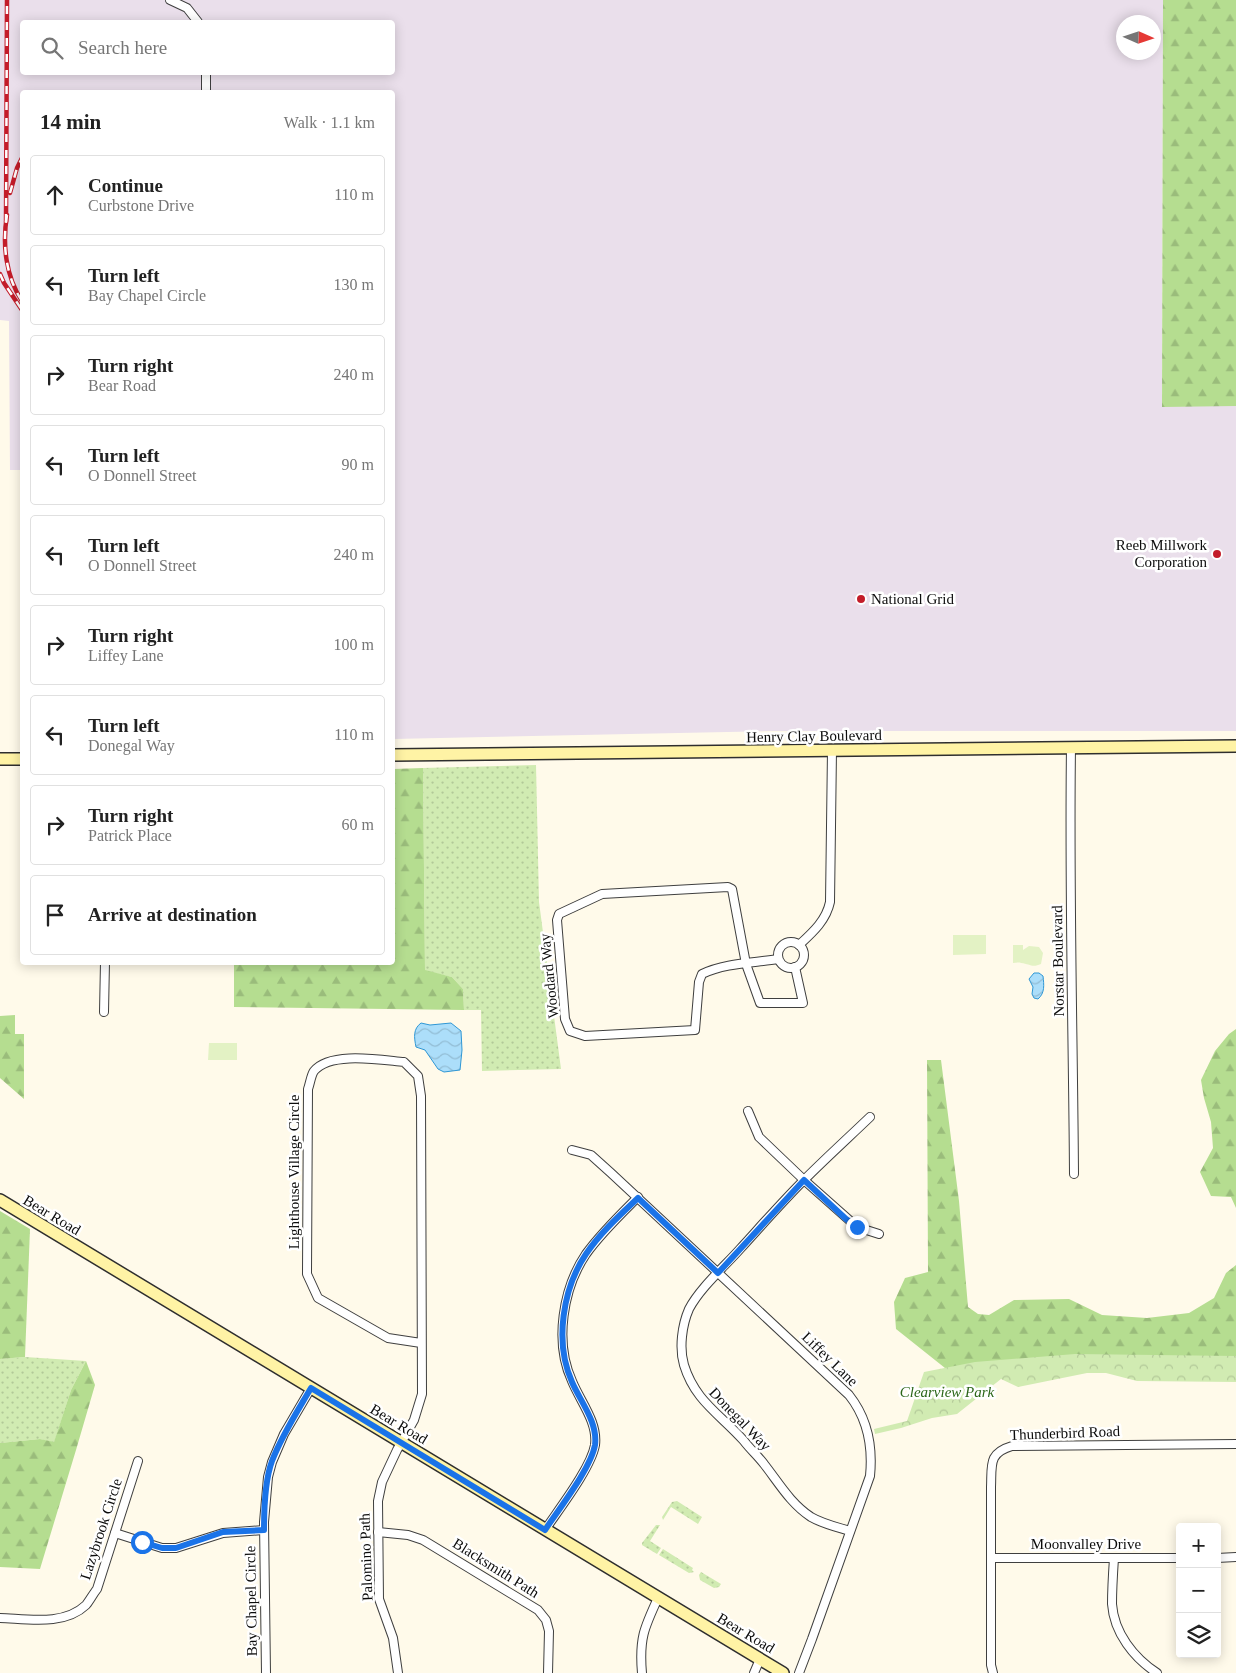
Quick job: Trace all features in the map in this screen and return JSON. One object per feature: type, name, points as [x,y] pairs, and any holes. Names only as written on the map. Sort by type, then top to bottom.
[{"type":"street","points":[[170,0],[187,8],[196,20]]},
{"type":"street","points":[[206,75],[206,90]]},
{"type":"street","name":"Henry Clay Boulevard","points":[[395,755],[1236,746]]},
{"type":"street","name":"Norstar Boulevard","points":[[1071,748],[1070,897],[1074,1034],[1074,1174]]},
{"type":"street","points":[[795,967],[783,966],[778,959],[780,948],[792,942],[799,945],[814,932],[824,918],[830,902],[832,750]]},
{"type":"street","points":[[0,759],[20,759]]},
{"type":"street","name":"Woodard Way","points":[[778,959],[746,964],[713,969],[702,974],[699,982],[695,1030],[585,1036],[570,1030],[566,1019],[557,920],[559,914],[602,894],[728,887],[732,889],[746,964],[760,1003],[803,1003],[795,967],[799,965],[803,958],[802,949],[799,945]]},
{"type":"street","points":[[104,1012],[105,965]]},
{"type":"street","name":"Lighthouse Village Circle","points":[[401,1442],[414,1420],[422,1394],[422,1096],[418,1076],[404,1062],[346,1058],[324,1063],[314,1071],[308,1089],[308,1274],[318,1298],[388,1338],[421,1343]]},
{"type":"street","points":[[748,1111],[759,1138],[846,1219],[857,1227],[879,1234]]},
{"type":"street","name":"Donegal Way","points":[[850,1531],[828,1525],[812,1517],[783,1492],[763,1463],[739,1436],[700,1398],[689,1380],[681,1348],[688,1311],[694,1301],[804,1180],[870,1117]]},
{"type":"street","name":"Liffey Lane","points":[[572,1150],[590,1155],[638,1198],[849,1395],[863,1418],[870,1442],[872,1458],[870,1476],[799,1673]]},
{"type":"street","points":[[545,1530],[583,1472],[595,1444],[591,1418],[570,1377],[564,1357],[564,1319],[569,1289],[586,1254],[607,1228],[638,1198]]},
{"type":"street","name":"Bear Road","points":[[0,1200],[783,1673]]},
{"type":"street","name":"Bay Chapel Circle","points":[[266,1673],[264,1530],[268,1477],[284,1434],[311,1388]]},
{"type":"street","name":"Palomino Path","points":[[398,1673],[393,1638],[379,1599],[378,1502],[382,1482],[401,1442]]},
{"type":"street","name":"Thunderbird Road","points":[[993,1673],[991,1487],[992,1462],[995,1454],[1012,1446],[1236,1444]]},
{"type":"street","name":"Lazybrook Circle","points":[[0,1618],[63,1618],[75,1614],[86,1604],[97,1589],[138,1460]]},
{"type":"street","points":[[115,1533],[162,1548],[176,1548],[223,1532],[264,1530]]},
{"type":"street","name":"Blacksmith Path","points":[[378,1532],[408,1535],[423,1540],[538,1610],[546,1620],[549,1632],[548,1673]]},
{"type":"street","points":[[1221,1558],[1236,1557]]},
{"type":"street","name":"Moonvalley Drive","points":[[991,1558],[1176,1558]]},
{"type":"street","points":[[1114,1558],[1112,1605],[1122,1637],[1130,1649],[1148,1668],[1157,1673]]},
{"type":"street","points":[[642,1673],[641,1639],[658,1598]]},
{"type":"street","points":[[754,1673],[760,1659]]},
{"type":"shaded area","name":"National Grid","points":[[0,0],[1163,0],[1162,406],[1236,406],[1236,731],[770,731],[395,739],[395,90],[20,90],[20,470],[10,470],[9,321],[0,320]]},
{"type":"green space","points":[[1163,0],[1236,0],[1236,406],[1162,407]]},
{"type":"green space","points":[[536,765],[539,902],[561,1069],[482,1071],[481,1010],[464,1010],[463,989],[452,977],[425,971],[423,768]]},
{"type":"green space","points":[[423,768],[425,970],[452,977],[463,989],[464,1010],[234,1007],[234,965],[395,965],[395,769]]},
{"type":"green space","points":[[953,935],[986,935],[986,954],[953,955]]},
{"type":"green space","points":[[1013,945],[1023,945],[1023,950],[1029,946],[1039,947],[1043,953],[1041,964],[1033,966],[1013,963]]},
{"type":"green space","points":[[15,1015],[15,1034],[24,1034],[24,1099],[0,1078],[0,1016]]},
{"type":"green space","points":[[1236,1029],[1236,1208],[1231,1197],[1211,1196],[1200,1172],[1213,1148],[1211,1122],[1201,1080],[1215,1051],[1229,1034]]},
{"type":"green space","points":[[209,1043],[237,1043],[237,1060],[208,1060]]},
{"type":"green space","points":[[927,1060],[941,1060],[959,1201],[968,1307],[978,1314],[989,1315],[1014,1300],[1069,1299],[1102,1315],[1147,1318],[1189,1313],[1214,1298],[1226,1273],[1236,1265],[1236,1361],[945,1368],[896,1329],[894,1302],[905,1278],[928,1272]]},
{"type":"green space","points":[[0,1211],[30,1229],[25,1357],[0,1359]]},
{"type":"green space","name":"Clearview Park","points":[[1075,1354],[1236,1356],[1236,1382],[1137,1381],[1106,1373],[1087,1373],[1018,1387],[1001,1379],[957,1414],[932,1418],[875,1434],[874,1429],[907,1421],[924,1372],[975,1362]]},
{"type":"green space","points":[[25,1357],[86,1361],[71,1390],[54,1443],[40,1439],[0,1443],[0,1359]]},
{"type":"green space","points":[[86,1361],[95,1385],[40,1569],[0,1567],[0,1443],[40,1439],[54,1442],[71,1390]]},
{"type":"green space","points":[[677,1501],[702,1517],[698,1524],[671,1507],[663,1520],[662,1517],[672,1502]]},
{"type":"green space","points":[[656,1525],[660,1525],[650,1541],[661,1548],[657,1554],[642,1545]]},
{"type":"green space","points":[[663,1549],[693,1568],[694,1572],[689,1573],[659,1555]]},
{"type":"green space","points":[[701,1572],[721,1584],[719,1587],[714,1588],[700,1580],[699,1575]]},
{"type":"water","points":[[1034,973],[1039,973],[1043,976],[1043,991],[1038,999],[1034,998],[1032,994],[1033,987],[1029,979]]},
{"type":"water","points":[[421,1023],[430,1025],[451,1023],[461,1031],[460,1070],[444,1072],[438,1069],[425,1050],[416,1047],[415,1034]]},
{"type":"railway","points":[[6,222],[7,0]]},
{"type":"railway","points":[[10,193],[20,162]]},
{"type":"railway","points":[[7,215],[5,249],[12,282],[20,297]]},
{"type":"railway","points":[[0,274],[20,307]]},
{"type":"place","name":"Reeb Millwork Corporation","points":[[1217,554]]},
{"type":"place","name":"National Grid","points":[[861,599]]},
{"type":"route","points":[[142,1542],[162,1548],[176,1548],[223,1532],[264,1530],[268,1477],[272,1462],[284,1434],[311,1388],[545,1530],[583,1472],[595,1444],[591,1418],[577,1394],[564,1357],[563,1336],[569,1289],[586,1254],[607,1228],[638,1198],[718,1273],[804,1180],[857,1227]]}]
